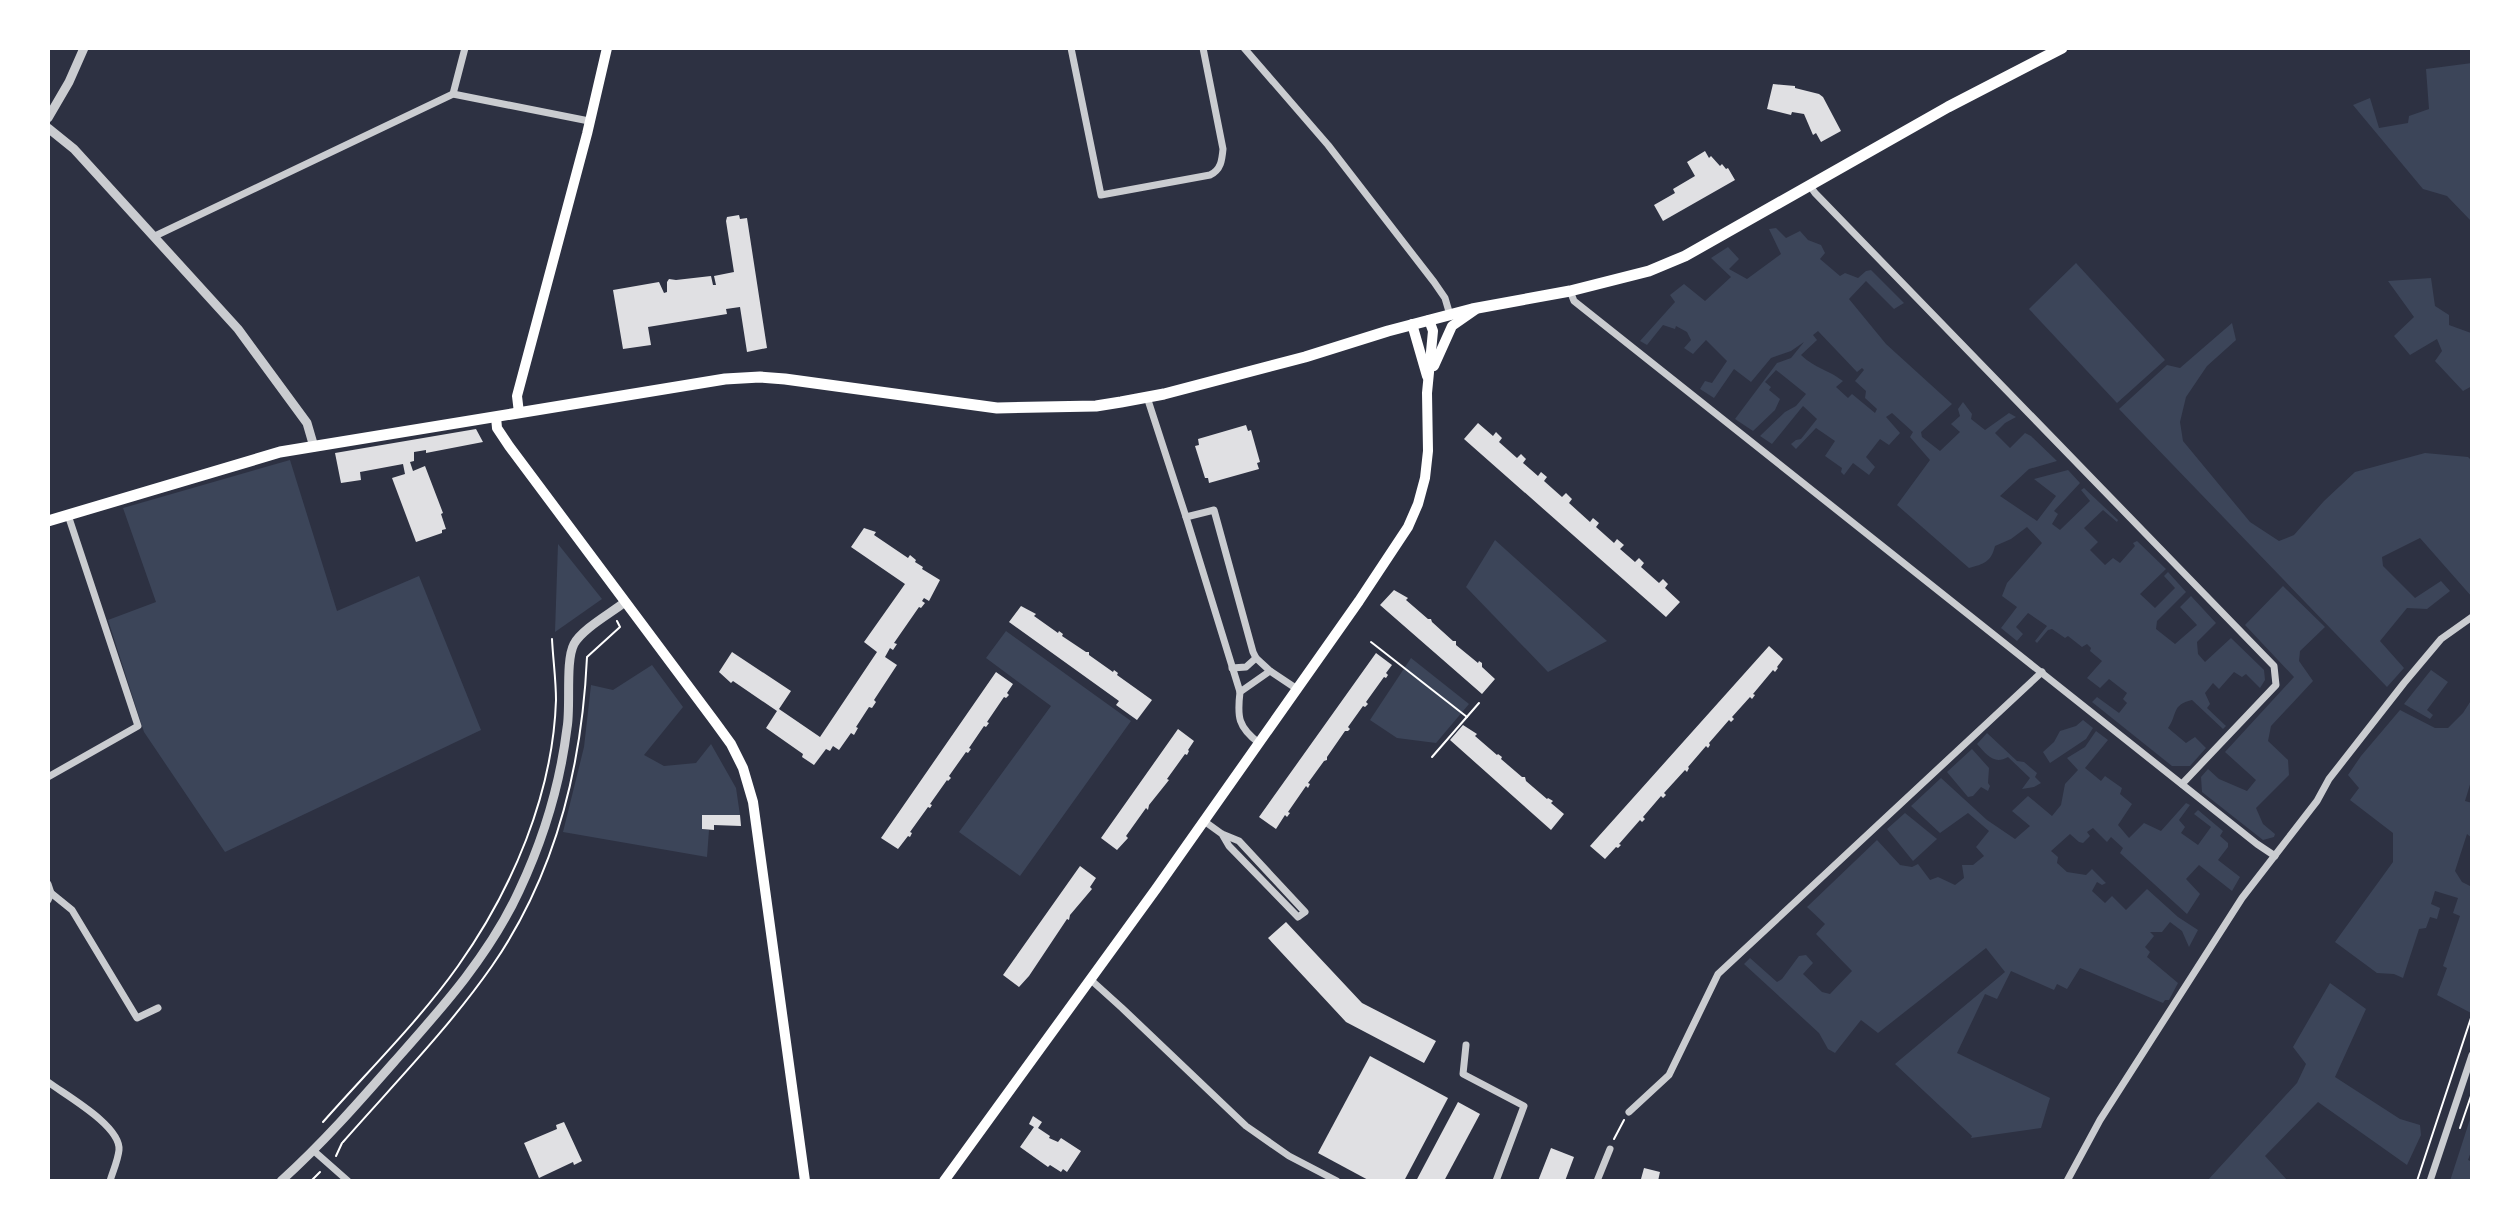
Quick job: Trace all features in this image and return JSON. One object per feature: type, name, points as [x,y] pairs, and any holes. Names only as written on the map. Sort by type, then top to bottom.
[{"type":"main road","points":[[519,413],[517,396],[607,48]]},
{"type":"main road","points":[[48,521],[265,456],[725,379],[760,377],[997,408],[1096,406],[1147,397],[1305,357],[1412,324],[1649,271],[1685,256],[1948,107],[2062,48]]},
{"type":"main road","points":[[1428,378],[1452,326],[1481,307]]},
{"type":"main road","points":[[944,1181],[1204,821],[1408,527],[1425,478],[1428,451],[1428,378],[1433,335],[1429,320]]},
{"type":"main road","points":[[1412,324],[1428,378]]},
{"type":"main road","points":[[496,417],[497,428],[509,446],[731,744],[748,782],[757,827],[805,1181]]},
{"type":"street","points":[[48,118],[84,48]]},
{"type":"street","points":[[453,94],[465,48]]},
{"type":"street","points":[[1071,48],[1101,195],[1216,172],[1222,161],[1223,149],[1203,48]]},
{"type":"street","points":[[1244,48],[1337,157],[1434,282],[1445,298],[1450,315]]},
{"type":"street","points":[[155,236],[453,94],[589,121]]},
{"type":"street","points":[[48,128],[74,149],[238,329],[307,423],[314,447]]},
{"type":"street","points":[[1810,186],[2274,666],[2276,685],[2182,784]]},
{"type":"street","points":[[1570,291],[1574,301],[2275,856]]},
{"type":"street","points":[[1147,397],[1240,692],[1240,724],[1259,743]]},
{"type":"street","points":[[1186,517],[1214,510],[1256,658],[1297,689]]},
{"type":"street","points":[[48,777],[138,726],[68,515]]},
{"type":"street","points":[[281,1181],[314,1151],[453,996],[488,945],[518,893],[538,844],[560,774],[568,726],[569,658],[573,645],[625,602]]},
{"type":"street","points":[[2067,1181],[2100,1120],[2242,898],[2404,683],[2441,639],[2472,617]]},
{"type":"street","points":[[1232,668],[1246,667],[1256,658]]},
{"type":"street","points":[[1240,692],[1270,671]]},
{"type":"street","points":[[1629,1112],[1669,1075],[1718,974],[2042,672]]},
{"type":"street","points":[[1204,821],[1239,841],[1305,912],[1298,917],[1229,846],[1222,834]]},
{"type":"street","points":[[49,892],[72,910],[137,1018],[158,1008]]},
{"type":"street","points":[[1091,980],[1246,1126],[1289,1156],[1337,1181]]},
{"type":"street","points":[[1466,1045],[1463,1074],[1524,1106],[1496,1181]]},
{"type":"street","points":[[2430,1181],[2472,1055]]},
{"type":"street","points":[[48,1082],[111,1128],[118,1141],[119,1152],[110,1181]]},
{"type":"street","points":[[1597,1181],[1610,1149]]},
{"type":"street","points":[[314,1151],[348,1181]]},
{"type":"path","points":[[323,1122],[456,969],[478,937],[506,885],[534,814],[551,746],[556,697],[552,639]]},
{"type":"path","points":[[1371,642],[1467,717]]},
{"type":"path","points":[[1432,757],[1479,703]]},
{"type":"path","points":[[2417,1181],[2472,1015]]},
{"type":"path","points":[[1610,1149],[1629,1112]]},
{"type":"shaded area","points":[[2472,63],[2472,222],[2447,196],[2423,189],[2353,105],[2370,98],[2379,128],[2408,123],[2409,116],[2429,109],[2426,69]]},
{"type":"shaded area","points":[[1776,228],[1786,238],[1800,231],[1808,240],[1821,245],[1825,253],[1820,259],[1840,276],[1845,273],[1858,278],[1871,270],[1904,303],[1894,309],[1866,281],[1849,299],[1886,344],[1952,404],[1921,432],[1922,437],[1940,451],[1960,432],[1951,424],[1960,416],[1958,409],[1963,402],[1972,414],[1971,419],[1985,430],[2009,413],[2016,417],[1995,433],[2010,448],[2025,433],[2057,461],[2029,469],[2000,496],[2037,521],[2056,496],[2034,479],[2068,470],[2080,483],[2054,511],[2058,514],[2052,524],[2060,530],[2090,501],[2081,490],[2084,488],[2118,520],[2103,510],[2084,528],[2098,542],[2090,550],[2105,565],[2113,558],[2120,563],[2137,541],[2166,569],[2140,594],[2155,608],[2175,588],[2164,576],[2168,572],[2186,592],[2157,621],[2156,629],[2175,644],[2197,625],[2180,607],[2191,596],[2216,623],[2197,642],[2198,654],[2205,662],[2231,638],[2264,670],[2265,680],[2260,688],[2246,674],[2242,677],[2234,672],[2219,689],[2213,683],[2205,693],[2210,704],[2207,708],[2226,726],[2223,729],[2192,700],[2178,707],[2168,728],[2186,743],[2195,737],[2206,748],[2190,766],[2172,766],[2092,702],[2097,697],[2119,713],[2127,703],[2123,699],[2127,693],[2109,679],[2100,688],[2087,678],[2102,661],[2087,644],[2082,647],[2052,629],[2037,643],[2035,641],[2047,626],[2028,613],[2016,627],[2023,634],[2017,641],[2001,628],[2017,607],[2002,596],[2007,583],[2042,543],[2027,527],[1995,546],[1986,562],[1969,568],[1897,505],[1930,460],[1910,437],[1913,432],[1892,413],[1886,417],[1900,433],[1889,445],[1880,439],[1866,457],[1875,467],[1869,475],[1853,463],[1844,475],[1842,468],[1825,456],[1835,441],[1816,428],[1796,449],[1791,444],[1801,439],[1817,419],[1803,406],[1772,444],[1760,436],[1806,394],[1776,370],[1765,382],[1780,399],[1775,410],[1753,431],[1735,419],[1777,363],[1791,358],[1804,342],[1791,351],[1771,358],[1751,382],[1734,369],[1714,398],[1700,389],[1705,381],[1712,383],[1727,361],[1706,340],[1693,354],[1684,348],[1691,340],[1687,332],[1676,326],[1675,329],[1663,325],[1647,345],[1640,341],[1675,302],[1670,295],[1684,284],[1705,301],[1731,277],[1711,258],[1728,247],[1739,259],[1729,269],[1747,279],[1781,254],[1769,229]],"holes":[[[1818,331],[1857,372],[1862,368],[1864,370],[1855,381],[1866,391],[1865,398],[1877,409],[1875,413],[1852,394],[1848,398],[1836,387],[1843,381],[1801,355],[1817,340],[1813,335]]]},
{"type":"shaded area","points":[[2076,263],[2165,360],[2117,403],[2029,309]]},
{"type":"shaded area","points":[[2431,278],[2435,306],[2449,315],[2449,325],[2471,333],[2472,317],[2472,386],[2463,391],[2435,361],[2442,351],[2437,339],[2410,355],[2394,336],[2414,317],[2388,281]]},
{"type":"shaded area","points":[[2232,323],[2236,340],[2207,366],[2186,397],[2180,422],[2183,441],[2250,522],[2279,541],[2294,535],[2355,472],[2425,453],[2468,457],[2472,461],[2472,597],[2420,538],[2382,557],[2383,566],[2415,598],[2441,581],[2450,591],[2427,609],[2407,608],[2380,641],[2404,668],[2387,687],[2119,409],[2167,365],[2180,368]]},
{"type":"shaded area","points":[[290,460],[337,611],[419,576],[481,730],[225,852],[144,732],[108,620],[156,602],[123,508]]},
{"type":"shaded area","points":[[1495,540],[1607,641],[1548,672],[1466,587]]},
{"type":"shaded area","points":[[558,544],[602,599],[555,632]]},
{"type":"shaded area","points":[[2283,586],[2325,627],[2300,651],[2299,661],[2313,681],[2271,726],[2268,741],[2288,760],[2289,775],[2256,808],[2263,824],[2275,834],[2263,840],[2202,792],[2201,777],[2208,769],[2219,779],[2247,791],[2256,780],[2225,752],[2294,677],[2245,625]]},
{"type":"shaded area","points":[[1006,631],[1131,721],[1020,876],[959,832],[1051,706],[986,658]]},
{"type":"shaded area","points":[[1411,658],[1469,704],[1436,743],[1397,738],[1370,720]]},
{"type":"shaded area","points":[[652,665],[683,707],[644,755],[664,766],[696,763],[711,744],[736,788],[740,815],[702,815],[702,829],[709,830],[707,857],[563,832],[584,747],[591,685],[613,690]]},
{"type":"shaded area","points":[[2431,670],[2448,682],[2427,710],[2433,715],[2430,719],[2404,704]]},
{"type":"shaded area","points":[[2472,699],[2472,778],[2465,801],[2472,803],[2472,838],[2467,834],[2455,871],[2462,882],[2472,887],[2471,1013],[2437,995],[2460,916],[2453,913],[2458,898],[2435,891],[2431,904],[2440,908],[2437,919],[2430,917],[2426,928],[2419,929],[2403,978],[2377,973],[2335,942],[2393,862],[2393,833],[2350,800],[2359,788],[2348,775],[2400,710],[2435,728],[2448,728]]},
{"type":"shaded area","points":[[2083,720],[2093,728],[2086,739],[2050,763],[2043,752],[2060,731]]},
{"type":"shaded area","points":[[2096,731],[2108,740],[2085,768],[2101,781],[2105,776],[2122,788],[2120,794],[2132,804],[2118,825],[2129,838],[2144,823],[2161,831],[2186,803],[2190,805],[2179,820],[2185,827],[2181,833],[2198,845],[2211,827],[2194,814],[2198,810],[2223,831],[2220,836],[2228,847],[2218,860],[2240,877],[2232,891],[2199,865],[2186,879],[2200,894],[2187,914],[2120,853],[2123,848],[2111,837],[2107,842],[2093,828],[2087,832],[2090,836],[2083,843],[2070,834],[2051,851],[2058,857],[2057,863],[2067,872],[2086,875],[2092,869],[2106,883],[2102,885],[2097,882],[2092,891],[2105,903],[2112,896],[2126,910],[2147,889],[2198,930],[2189,947],[2182,931],[2170,922],[2162,932],[2150,932],[2154,936],[2145,947],[2150,952],[2147,957],[2178,983],[2169,1000],[2163,1003],[2080,968],[2067,989],[2057,984],[2054,990],[2011,971],[1997,999],[1985,994],[1957,1053],[2050,1098],[2041,1128],[1971,1138],[1895,1064],[2005,972],[1986,948],[1878,1033],[1861,1020],[1835,1053],[1828,1049],[1819,1033],[1744,964],[1750,958],[1777,982],[1799,956],[1806,955],[1813,963],[1803,974],[1822,992],[1830,994],[1852,971],[1816,934],[1825,924],[1807,907],[1877,840],[1900,865],[1912,867],[1918,864],[1930,880],[1938,877],[1955,885],[1964,878],[1962,865],[1973,865],[1984,856],[1976,847],[1989,831],[1968,813],[1940,833],[1911,806],[1941,778],[1987,820],[2015,839],[2030,826],[2012,811],[2028,796],[2052,816],[2061,805],[2065,784],[2078,770],[2067,758],[2085,747]]},
{"type":"shaded area","points":[[1987,733],[2017,761],[2024,762],[2037,773],[2035,777],[2041,783],[2022,789],[2030,778],[2008,757],[1995,759],[1977,744]]},
{"type":"shaded area","points":[[1972,749],[1989,768],[1990,786],[1988,791],[1981,787],[1968,797],[1947,772]]},
{"type":"shaded area","points":[[1905,813],[1937,839],[1913,861],[1887,829]]},
{"type":"shaded area","points":[[2330,983],[2366,1009],[2335,1077],[2400,1119],[2420,1125],[2421,1135],[2407,1165],[2318,1102],[2265,1156],[2288,1181],[2207,1181],[2297,1083],[2306,1064],[2293,1047]]},
{"type":"shaded area","points":[[2472,1113],[2472,1149],[2468,1160],[2472,1162],[2472,1181],[2450,1181]]},
{"type":"building","points":[[1773,84],[1795,86],[1819,94],[1841,131],[1821,142],[1816,133],[1813,135],[1804,114],[1792,112],[1791,115],[1767,109]]},
{"type":"building","points":[[1705,151],[1709,158],[1711,156],[1720,166],[1722,164],[1728,168],[1735,180],[1663,221],[1654,205],[1695,176],[1687,162]]},
{"type":"building","points":[[739,215],[740,219],[747,218],[767,348],[747,352],[740,307],[726,309],[727,314],[648,327],[651,345],[623,349],[613,290],[659,282],[664,293],[667,292],[669,279],[711,276],[713,285],[716,285],[714,276],[734,272],[726,221],[727,217]]},
{"type":"building","points":[[1478,423],[1493,436],[1496,432],[1502,438],[1499,442],[1517,458],[1521,454],[1526,459],[1523,463],[1538,476],[1541,472],[1547,477],[1544,481],[1562,497],[1566,493],[1572,499],[1569,503],[1590,522],[1593,518],[1599,523],[1596,527],[1614,543],[1617,539],[1624,545],[1620,549],[1635,562],[1639,558],[1644,563],[1641,567],[1659,583],[1663,579],[1668,584],[1665,588],[1680,602],[1666,617],[1464,439]]},
{"type":"building","points":[[1246,425],[1248,431],[1251,430],[1259,469],[1209,483],[1195,446],[1199,445],[1198,439]]},
{"type":"building","points":[[476,429],[483,442],[426,453],[426,450],[414,452],[414,461],[410,462],[413,471],[425,466],[443,513],[446,529],[442,533],[416,542],[392,478],[405,474],[403,464],[360,472],[361,480],[341,483],[335,453]]},
{"type":"building","points":[[864,528],[876,532],[874,535],[908,558],[910,555],[922,569],[940,580],[929,601],[924,598],[922,601],[925,603],[919,607],[894,643],[897,644],[893,650],[890,648],[885,657],[897,665],[874,700],[876,702],[856,727],[854,735],[851,733],[839,750],[833,746],[830,751],[826,749],[814,765],[766,728],[777,711],[733,681],[731,683],[719,672],[732,652],[791,691],[779,709],[820,737],[877,652],[864,642],[905,584],[851,547]]},
{"type":"building","points":[[1394,590],[1408,598],[1406,600],[1456,641],[1456,645],[1482,663],[1482,667],[1495,679],[1482,694],[1380,605]]},
{"type":"building","points":[[1021,606],[1152,700],[1137,720],[1116,705],[1119,701],[1009,622]]},
{"type":"building","points":[[1769,646],[1783,659],[1775,672],[1773,670],[1752,699],[1750,697],[1732,717],[1734,719],[1729,720],[1708,748],[1706,746],[1688,767],[1687,772],[1685,770],[1663,798],[1661,796],[1643,817],[1645,819],[1640,820],[1621,845],[1605,859],[1590,846]]},
{"type":"building","points":[[1376,653],[1392,665],[1386,673],[1388,675],[1276,829],[1259,817]]},
{"type":"building","points":[[996,672],[1013,684],[1007,693],[1009,695],[1004,697],[971,749],[949,776],[951,778],[910,832],[910,837],[898,849],[881,838]]},
{"type":"building","points":[[1463,725],[1477,734],[1475,736],[1553,801],[1551,803],[1564,814],[1551,830],[1450,740]]},
{"type":"building","points":[[1178,729],[1194,741],[1187,755],[1117,850],[1101,838]]},
{"type":"building","points":[[702,815],[740,815],[741,826],[714,825],[714,830],[702,829]]},
{"type":"building","points":[[1080,866],[1096,878],[1090,887],[1092,889],[1019,987],[1003,975]]},
{"type":"building","points":[[1286,922],[1362,1003],[1436,1041],[1424,1063],[1346,1022],[1268,938]]},
{"type":"building","points":[[1370,1056],[1448,1098],[1404,1181],[1370,1181],[1318,1153]]},
{"type":"building","points":[[1458,1102],[1480,1114],[1444,1181],[1416,1181]]},
{"type":"building","points":[[1033,1116],[1042,1122],[1038,1128],[1049,1138],[1058,1142],[1061,1138],[1081,1151],[1067,1172],[1050,1165],[1048,1167],[1020,1147],[1034,1127],[1029,1124]]},
{"type":"building","points":[[564,1122],[582,1161],[539,1178],[524,1143],[557,1129],[556,1125]]},
{"type":"building","points":[[1551,1148],[1574,1157],[1565,1181],[1538,1181]]},
{"type":"building","points":[[1644,1168],[1660,1172],[1658,1181],[1643,1181]]}]
